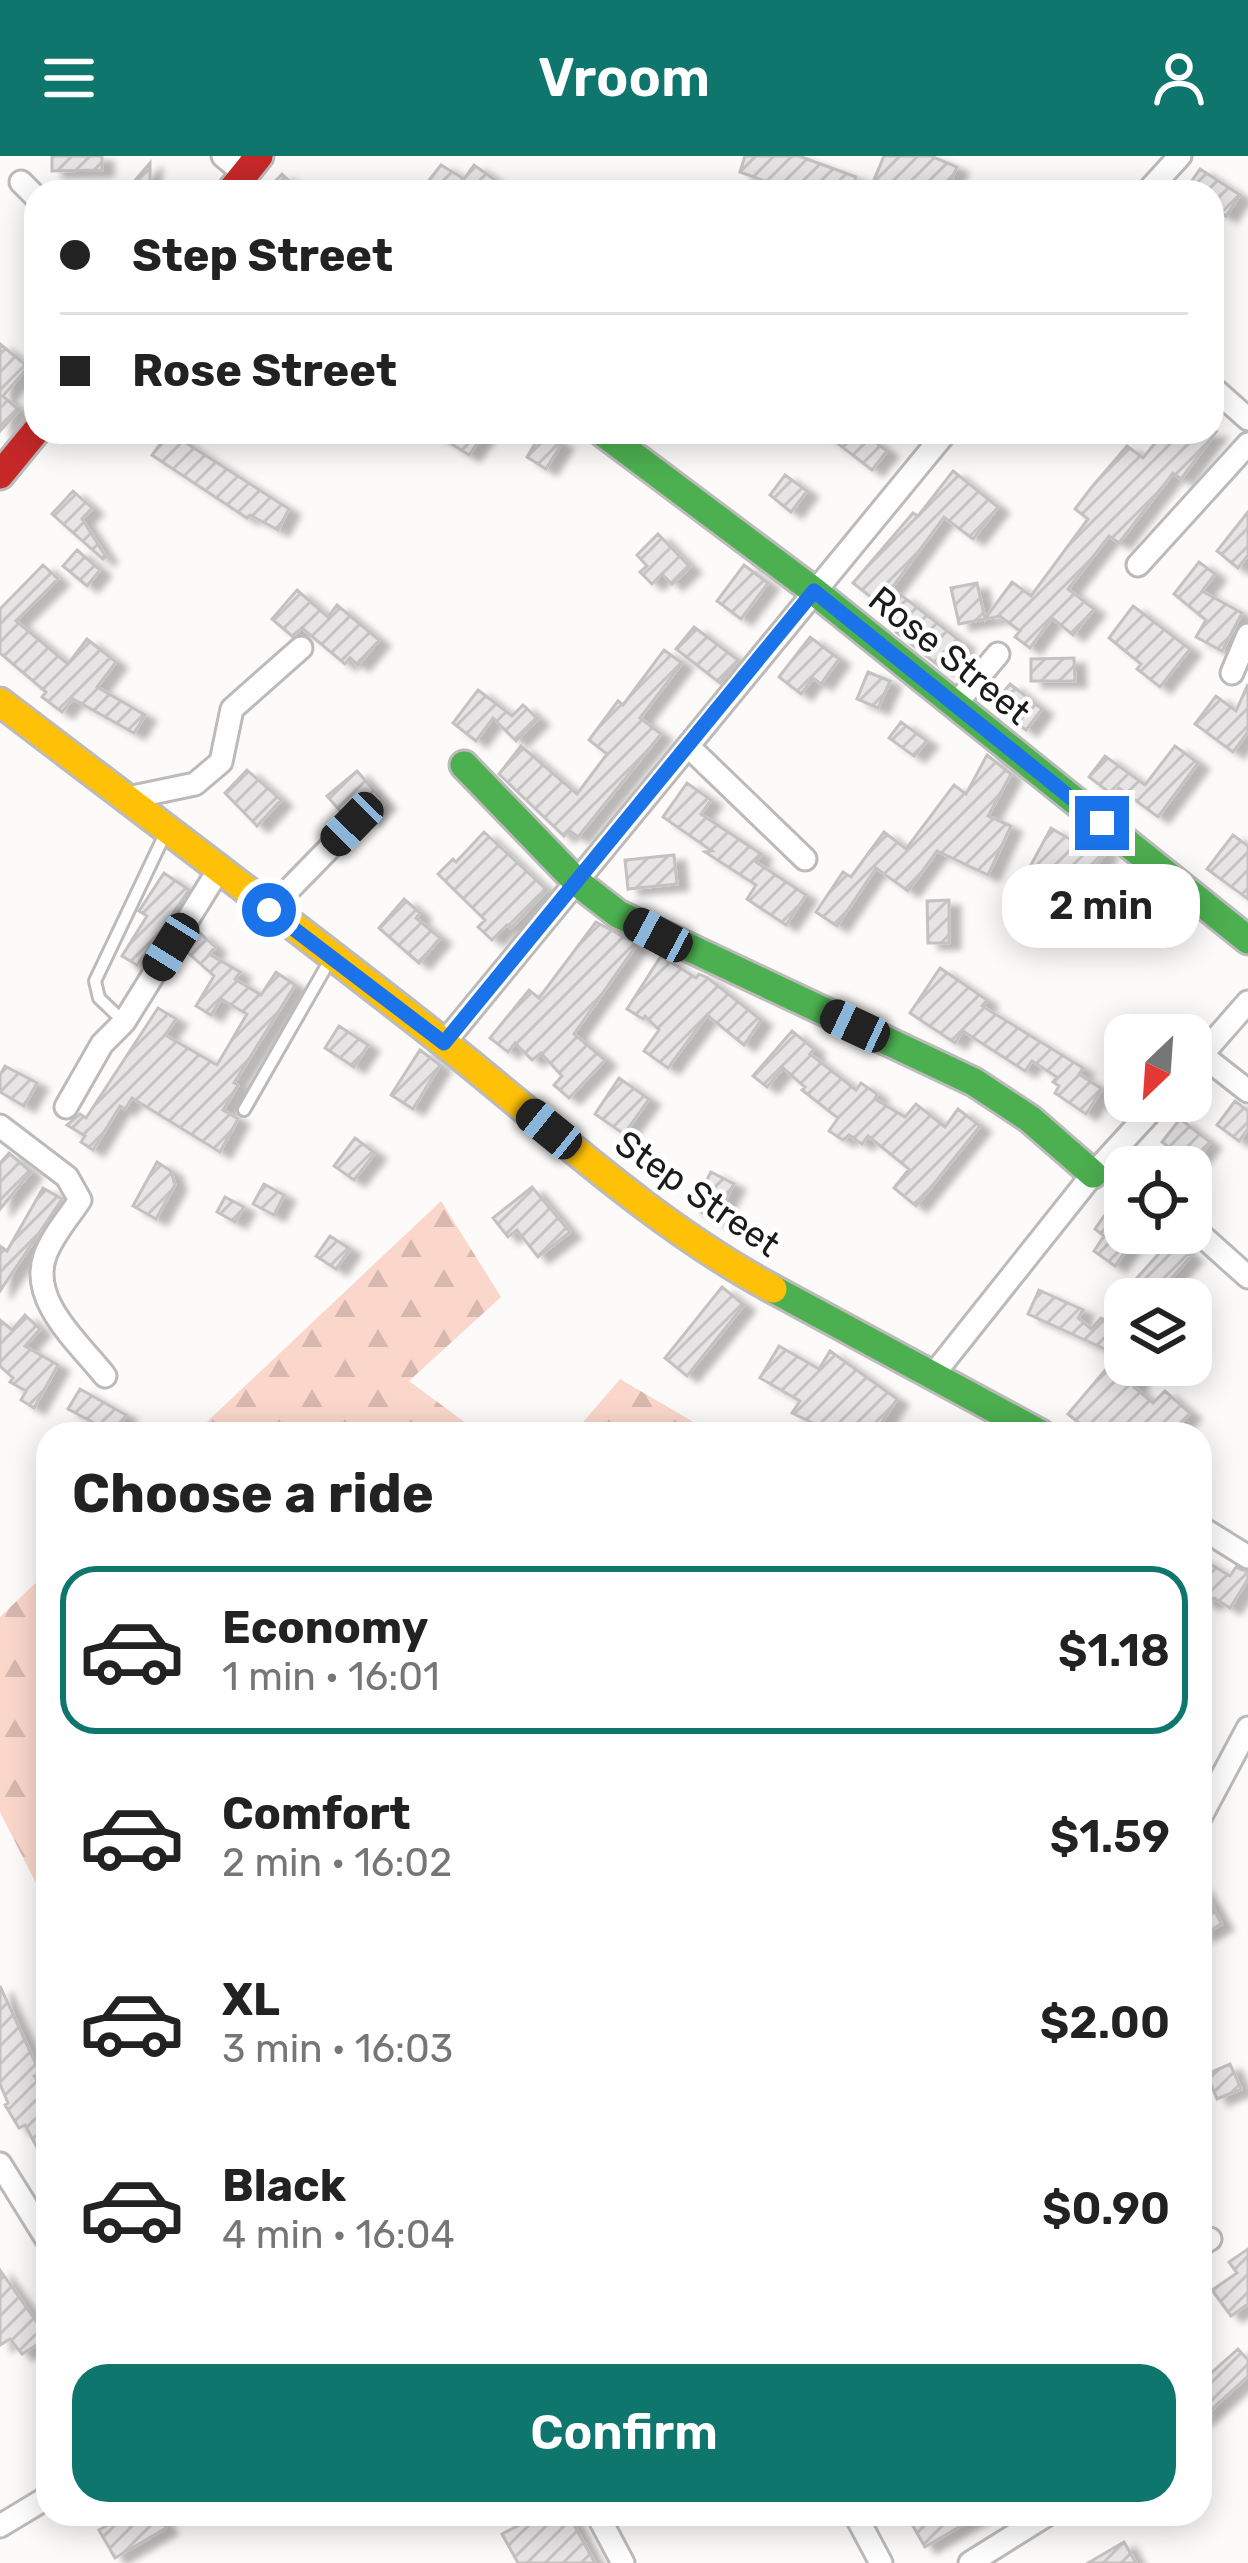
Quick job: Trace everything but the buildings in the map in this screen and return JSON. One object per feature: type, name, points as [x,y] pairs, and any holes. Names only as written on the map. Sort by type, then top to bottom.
[{"type":"street","points":[[1158,180],[1180,156]]},
{"type":"street","points":[[1224,398],[1248,419]]},
{"type":"street","points":[[0,476],[26,444]]},
{"type":"street","name":"Rose Street","points":[[618,444],[814,591],[1248,940]]},
{"type":"street","points":[[444,1043],[936,444]]},
{"type":"street","points":[[1138,565],[1248,444]]},
{"type":"street","points":[[1232,673],[1248,635]]},
{"type":"street","points":[[123,799],[195,784],[221,762],[232,709],[301,648]]},
{"type":"street","points":[[956,705],[998,654]]},
{"type":"street","name":"Step Street","points":[[0,702],[444,1043],[654,1214],[706,1250],[1019,1422]]},
{"type":"street","points":[[689,747],[805,859]]},
{"type":"street","points":[[464,765],[578,883],[618,914],[974,1082],[1104,1162]]},
{"type":"street","points":[[269,910],[352,824]]},
{"type":"street","points":[[66,1107],[102,1044],[124,1022],[218,872]]},
{"type":"street","points":[[1212,1044],[1248,1002]]},
{"type":"street","points":[[1212,1070],[1248,1091]]},
{"type":"street","points":[[1125,1146],[1144,1122]]},
{"type":"street","points":[[0,1126],[67,1177],[80,1200],[45,1253],[39,1280],[47,1301],[105,1376]]},
{"type":"street","points":[[933,1375],[1104,1172]]},
{"type":"street","points":[[1212,1245],[1248,1277]]},
{"type":"street","points":[[1212,1534],[1248,1557]]},
{"type":"street","points":[[1212,1796],[1248,1728]]},
{"type":"street","points":[[0,2164],[36,2208]]},
{"type":"street","points":[[0,2526],[36,2505]]},
{"type":"street","points":[[603,2526],[623,2563]]},
{"type":"street","points":[[861,2526],[881,2563]]},
{"type":"street","points":[[970,2563],[1029,2526]]},
{"type":"lane","points":[[124,1022],[99,998],[95,981],[166,832]]},
{"type":"lane","points":[[244,1110],[331,958]]},
{"type":"green space","points":[[441,1201],[501,1297],[409,1381],[465,1422],[207,1422]]},
{"type":"green space","points":[[620,1379],[693,1422],[583,1422]]},
{"type":"green space","points":[[36,1582],[36,1883],[0,1812],[0,1617]]},
{"type":"traffic: fast","points":[[618,444],[814,591],[1248,940]]},
{"type":"traffic: fast","points":[[464,765],[578,883],[618,914],[974,1082],[1030,1119],[1093,1174]]},
{"type":"traffic: fast","points":[[773,1289],[1019,1422]]},
{"type":"traffic: slow","points":[[0,702],[443,1042],[643,1205],[773,1289]]},
{"type":"traffic: jam","points":[[240,180],[259,156]]},
{"type":"traffic: jam","points":[[0,475],[25,444]]},
{"type":"route","points":[[269,910],[444,1043],[814,591],[1102,823]]}]
